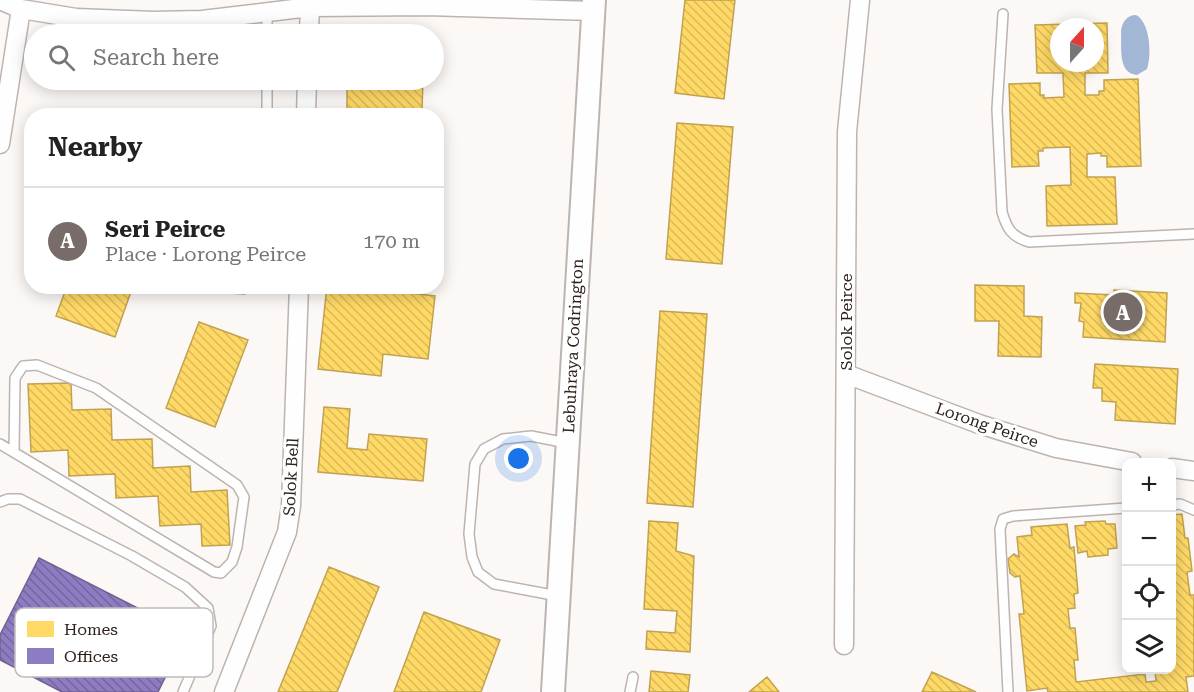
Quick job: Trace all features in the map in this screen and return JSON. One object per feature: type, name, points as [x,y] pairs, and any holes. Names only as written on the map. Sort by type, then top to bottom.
[{"type":"street","points":[[0,0],[21,9],[76,18],[154,21],[202,20],[310,4],[594,6]]},
{"type":"street","name":"Solok Peirce","points":[[844,645],[847,132],[860,0]]},
{"type":"street","points":[[309,24],[310,4]]},
{"type":"street","name":"Lebuhraya Codrington","points":[[553,692],[594,6]]},
{"type":"street","points":[[0,144],[21,9]]},
{"type":"street","points":[[306,108],[307,90]]},
{"type":"street","name":"Solok Bell","points":[[224,692],[287,532],[291,506],[299,294]]},
{"type":"street","name":"Lorong Peirce","points":[[846,374],[979,424],[1056,448],[1122,460]]},
{"type":"street","points":[[1176,469],[1194,471]]},
{"type":"lane","points":[[267,12],[267,24]]},
{"type":"lane","points":[[1003,14],[998,109],[1002,212],[1006,226],[1015,237],[1029,242],[1194,234]]},
{"type":"lane","points":[[267,90],[267,108]]},
{"type":"lane","points":[[0,444],[214,572],[221,573],[232,562],[237,547],[244,497],[237,485],[96,388],[37,365],[23,366],[15,378],[14,452]]},
{"type":"lane","points":[[558,596],[494,584],[478,572],[472,557],[469,534],[475,464],[484,449],[503,439],[531,436],[567,443]]},
{"type":"lane","points":[[0,502],[20,498],[132,556],[185,587],[208,608]]},
{"type":"lane","points":[[1176,504],[1194,510]]},
{"type":"lane","points":[[1008,692],[1000,529],[1003,519],[1013,516],[1122,508]]},
{"type":"lane","points":[[183,692],[189,677]]},
{"type":"lane","points":[[630,692],[633,677]]},
{"type":"water","points":[[1136,15],[1144,24],[1149,39],[1147,69],[1137,75],[1131,73],[1123,64],[1121,44],[1124,22],[1130,16]]},
{"type":"building: Homes","points":[[685,0],[735,0],[724,99],[675,93]]},
{"type":"building: Homes","points":[[1104,23],[1107,23],[1108,73],[1085,73],[1085,95],[1099,95],[1099,91],[1104,91],[1104,80],[1138,79],[1141,166],[1107,167],[1107,156],[1101,156],[1101,153],[1087,154],[1087,177],[1115,177],[1117,224],[1047,226],[1046,186],[1071,185],[1070,147],[1043,148],[1043,151],[1038,151],[1039,166],[1012,167],[1009,84],[1040,83],[1040,95],[1044,95],[1044,98],[1064,97],[1063,73],[1037,73],[1035,25],[1050,25],[1050,72],[1104,72]]},
{"type":"building: Homes","points":[[347,90],[423,90],[422,108],[347,108]]},
{"type":"building: Homes","points":[[677,123],[733,127],[722,264],[666,259]]},
{"type":"building: Homes","points":[[975,285],[1024,286],[1024,316],[1042,317],[1041,357],[998,356],[999,321],[975,321]]},
{"type":"building: Homes","points":[[1114,290],[1167,293],[1165,342],[1083,337],[1084,322],[1079,321],[1081,303],[1075,303],[1075,293],[1114,295]]},
{"type":"building: Homes","points":[[64,294],[130,294],[115,337],[56,316]]},
{"type":"building: Homes","points":[[326,294],[435,296],[428,359],[383,354],[381,376],[318,369]]},
{"type":"building: Homes","points":[[660,311],[707,314],[693,507],[647,503]]},
{"type":"building: Homes","points":[[199,322],[248,340],[215,427],[166,408]]},
{"type":"building: Homes","points":[[1095,364],[1178,369],[1175,424],[1115,420],[1116,402],[1102,401],[1102,388],[1093,388]]},
{"type":"building: Homes","points":[[71,383],[72,410],[111,409],[112,440],[152,439],[153,468],[190,466],[191,492],[227,490],[230,545],[202,546],[201,524],[160,526],[158,496],[116,498],[115,474],[69,476],[68,450],[31,452],[28,384]]},
{"type":"building: Homes","points":[[324,407],[350,409],[347,448],[367,450],[369,434],[427,439],[423,481],[318,472]]},
{"type":"building: Homes","points":[[1182,514],[1185,538],[1188,538],[1192,571],[1187,572],[1190,595],[1194,595],[1194,676],[1186,677],[1188,692],[1048,692],[1047,688],[1027,691],[1019,614],[1024,614],[1020,576],[1015,577],[1010,573],[1008,559],[1014,554],[1019,557],[1017,537],[1032,535],[1031,527],[1067,524],[1070,548],[1074,547],[1078,593],[1074,594],[1075,608],[1068,609],[1070,628],[1075,628],[1078,660],[1074,660],[1076,682],[1145,674],[1146,682],[1156,681],[1155,674],[1176,674],[1176,515]]},
{"type":"building: Homes","points":[[649,521],[678,523],[676,551],[694,556],[690,652],[646,649],[647,631],[675,633],[677,611],[644,609]]},
{"type":"building: Homes","points":[[1105,521],[1106,524],[1115,524],[1117,548],[1108,549],[1108,555],[1088,557],[1087,551],[1078,553],[1075,526],[1086,525],[1085,522]]},
{"type":"building: Homes","points":[[329,567],[379,587],[337,692],[278,692]]},
{"type":"building: Homes","points":[[424,612],[500,640],[481,692],[394,692]]},
{"type":"building: Homes","points":[[651,671],[690,675],[688,692],[649,692]]},
{"type":"building: Homes","points":[[932,672],[976,692],[922,692]]},
{"type":"building: Homes","points":[[767,677],[779,692],[749,692]]},
{"type":"building: Offices","points":[[39,558],[138,608],[15,608],[15,668],[0,660],[0,635]]},
{"type":"building: Offices","points":[[33,677],[165,677],[158,692],[62,692]]},
{"type":"place","name":"Seri Peirce","points":[[1123,312]]}]
